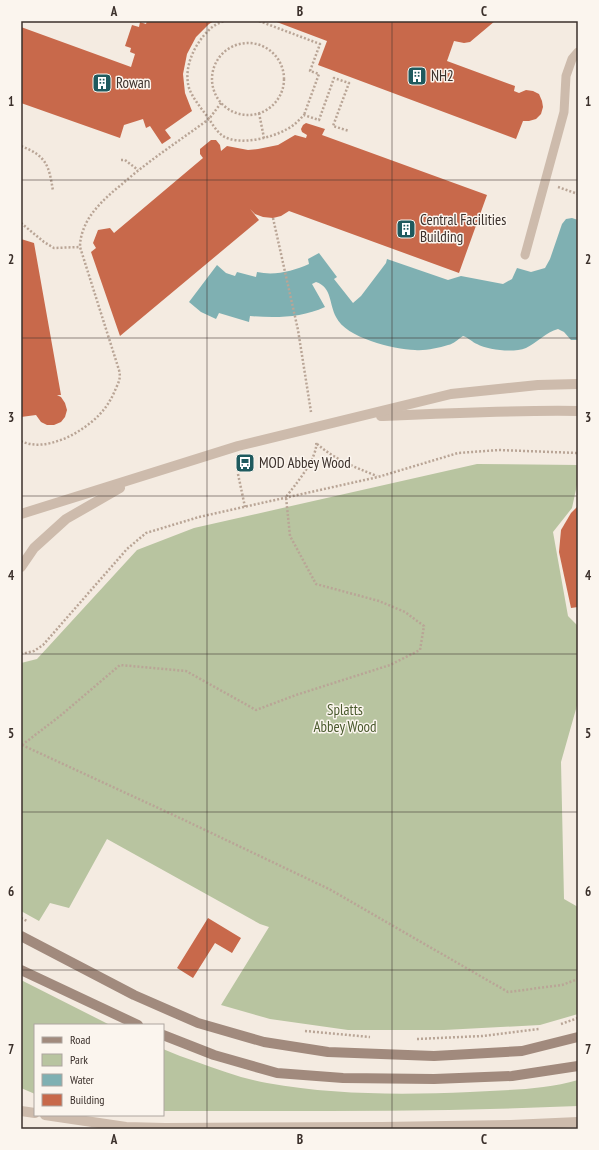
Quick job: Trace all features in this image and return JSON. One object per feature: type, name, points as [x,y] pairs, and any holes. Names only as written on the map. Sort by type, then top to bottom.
[{"type":"street","points":[[21,514],[238,446],[451,394],[538,385],[578,384]]},
{"type":"street","points":[[357,418],[538,410],[578,411]]},
{"type":"street","points":[[21,567],[34,548],[66,520],[135,479]]},
{"type":"street","points":[[21,936],[134,995],[198,1024],[264,1042],[328,1052],[434,1056],[522,1051],[578,1037]]},
{"type":"street","points":[[21,970],[136,1024]]},
{"type":"street","points":[[164,1035],[214,1055],[277,1073],[335,1078],[434,1080],[512,1076],[578,1066]]},
{"type":"street","points":[[21,1111],[34,1113]]},
{"type":"street","points":[[52,1116],[118,1126],[165,1128],[382,1128],[578,1122]]},
{"type":"lane","points":[[525,255],[564,112],[566,76],[572,59],[578,52]]},
{"type":"path","points":[[224,21],[210,29],[198,43],[191,57],[188,69],[187,78],[189,88],[194,98],[223,136],[230,139],[252,140],[276,135],[287,129],[304,115],[318,74],[310,71],[320,44],[259,21]]},
{"type":"path","points":[[248,42],[258,44],[275,54],[281,63],[284,73],[284,83],[281,93],[276,102],[268,109],[259,113],[249,115],[239,114],[229,109],[221,103],[212,84],[212,74],[215,64],[221,55],[233,46],[248,42]]},
{"type":"path","points":[[304,115],[319,120],[334,78],[349,83],[333,126],[349,131]]},
{"type":"path","points":[[21,441],[34,445],[54,443],[84,427],[100,414],[114,394],[120,376],[80,247],[80,240],[94,212],[103,201],[138,170],[209,119],[221,103]]},
{"type":"path","points":[[259,113],[264,138]]},
{"type":"path","points":[[21,146],[42,158],[47,165],[50,170],[53,191]]},
{"type":"path","points":[[121,160],[125,160],[138,170]]},
{"type":"path","points":[[545,183],[578,194]]},
{"type":"path","points":[[272,218],[294,316],[314,427]]},
{"type":"path","points":[[21,223],[44,242],[54,248],[80,247]]},
{"type":"path","points":[[378,477],[331,456],[316,444],[312,457],[300,479],[286,497],[290,536],[316,584],[379,601],[405,612],[424,626],[420,650],[390,665],[303,692],[256,710],[186,671],[120,665],[60,716],[21,744],[329,889],[508,992],[562,985],[578,979]]},
{"type":"path","points":[[21,654],[34,651],[43,645],[126,550],[146,533],[199,517],[378,477],[458,453],[499,450],[578,453]]},
{"type":"path","points":[[238,474],[245,507]]},
{"type":"path","points":[[21,918],[28,922]]},
{"type":"path","points":[[559,1025],[578,1018]]},
{"type":"path","points":[[415,1039],[482,1036],[546,1029]]},
{"type":"path","points":[[298,1031],[371,1037]]},
{"type":"green space","name":"Splatts Abbey Wood","points":[[477,464],[578,465],[578,480],[572,508],[553,532],[568,616],[578,626],[578,702],[561,762],[564,899],[578,907],[578,1014],[540,1025],[444,1030],[348,1030],[270,1019],[221,1005],[269,927],[260,924],[107,839],[69,908],[50,903],[39,921],[21,911],[21,663],[37,659],[137,550],[194,528]]},
{"type":"green space","points":[[21,980],[108,1024],[34,1024],[34,1094],[21,1088]]},
{"type":"green space","points":[[164,1049],[240,1077],[292,1087],[343,1092],[419,1094],[497,1091],[538,1088],[578,1080],[578,1106],[319,1111],[164,1111]]},
{"type":"water","points":[[572,218],[578,220],[578,340],[571,340],[564,332],[558,329],[521,350],[487,348],[463,336],[454,343],[432,349],[406,349],[383,345],[349,331],[341,324],[336,317],[328,292],[321,284],[316,282],[312,284],[325,307],[316,311],[297,315],[278,317],[250,316],[249,322],[219,313],[216,319],[201,312],[189,302],[217,265],[226,273],[235,276],[237,272],[256,277],[257,272],[277,273],[303,267],[309,264],[308,259],[319,253],[337,277],[334,279],[353,303],[361,296],[386,263],[387,259],[448,280],[461,276],[503,284],[512,279],[517,268],[531,272],[545,268],[550,259],[562,224],[566,219]]},
{"type":"building","name":"Rowan","points":[[147,21],[214,21],[196,37],[187,54],[183,74],[185,93],[192,111],[165,130],[171,138],[162,144],[150,126],[146,128],[143,119],[124,125],[120,138],[21,103],[21,27],[131,67],[135,54],[130,52],[131,48],[125,46],[132,25],[139,27],[140,22],[146,24]]},
{"type":"building","name":"NH2","points":[[274,21],[495,21],[470,42],[464,43],[454,41],[447,61],[515,86],[514,91],[519,93],[526,90],[539,94],[543,107],[541,114],[536,119],[523,121],[516,139],[318,65],[327,41]]},
{"type":"building","name":"Central Facilities Building","points":[[306,123],[325,129],[322,135],[487,195],[459,273],[289,211],[281,216],[273,218],[255,214],[250,209],[259,220],[120,336],[91,252],[96,248],[93,243],[98,230],[110,228],[114,233],[203,158],[200,154],[200,149],[211,140],[216,140],[220,145],[221,151],[227,146],[248,150],[258,149],[278,145],[295,135],[306,138],[307,135],[302,132],[301,129]]},
{"type":"building","points":[[21,239],[34,243],[61,395],[57,395],[61,397],[65,403],[67,410],[65,417],[61,422],[54,425],[47,425],[41,422],[36,415],[21,417]]},
{"type":"building","points":[[578,506],[578,607],[571,608],[559,552],[561,530],[571,513]]},
{"type":"building","points":[[208,918],[241,938],[232,953],[215,943],[193,978],[177,968]]},
{"type":"place","name":"NH2","points":[[417,76]]},
{"type":"place","name":"Rowan","points":[[102,83]]},
{"type":"place","name":"Central Facilities Building","points":[[406,229]]},
{"type":"place","name":"MOD Abbey Wood","points":[[245,463]]}]
